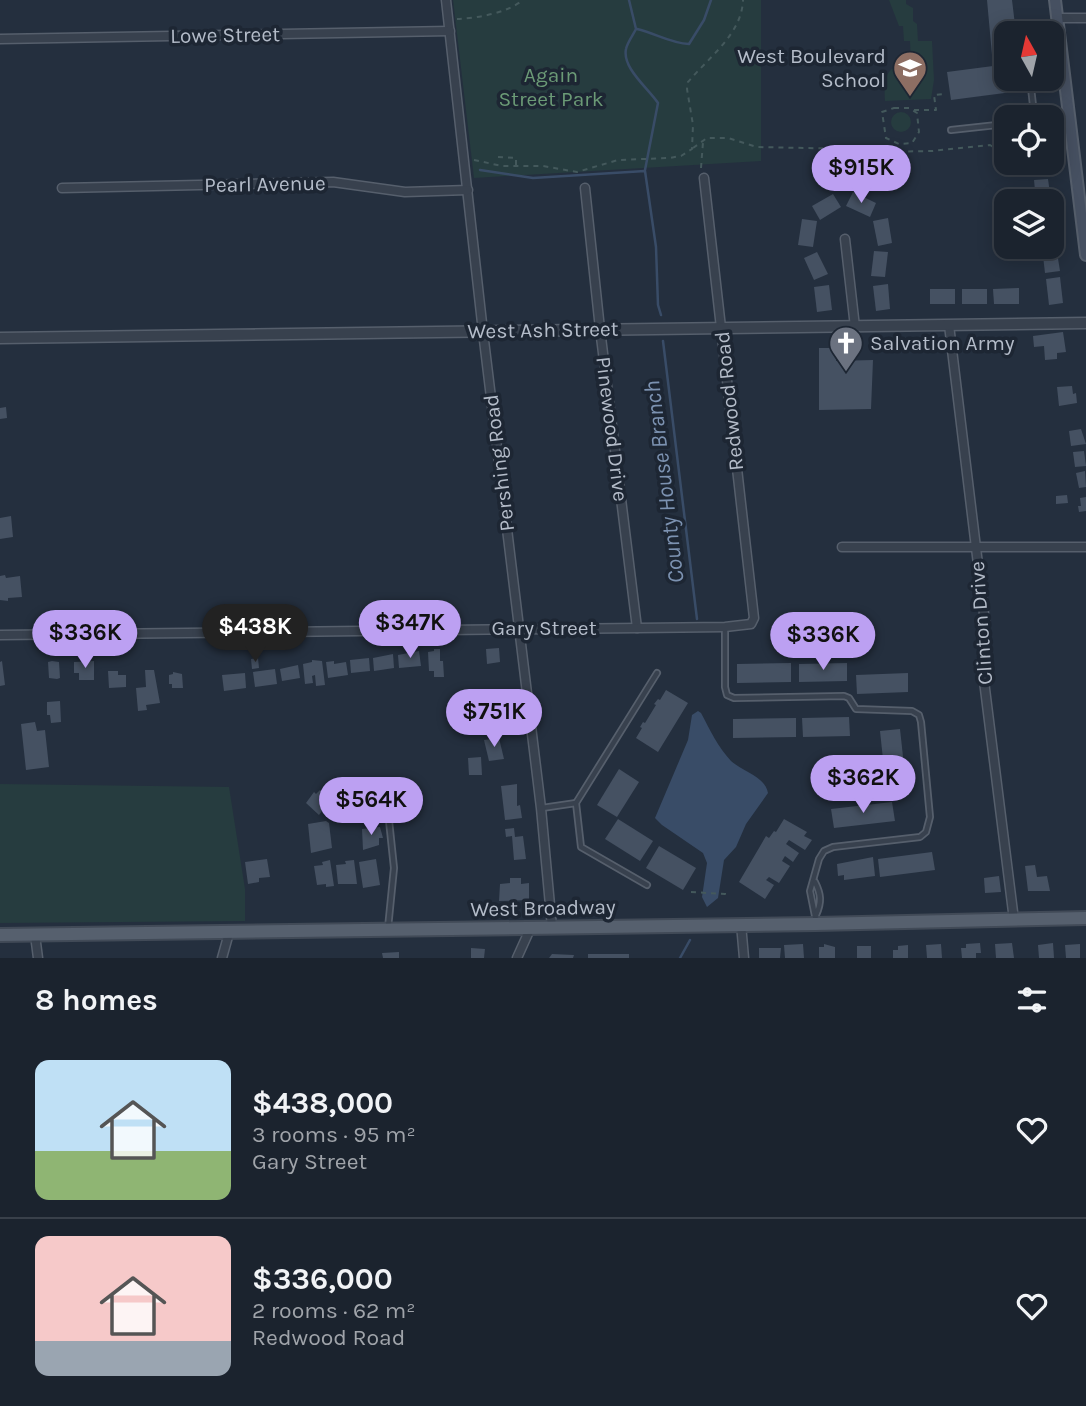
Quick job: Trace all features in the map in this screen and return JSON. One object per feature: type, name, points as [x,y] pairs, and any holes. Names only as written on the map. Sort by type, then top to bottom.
[{"type":"main road","points":[[1055,0],[1057,18]]},
{"type":"main road","points":[[1064,91],[1080,161],[1086,256]]},
{"type":"main road","name":"West Broadway","points":[[0,936],[741,924],[816,919],[1086,918]]},
{"type":"street","name":"Pershing Road","points":[[446,0],[541,808],[552,927]]},
{"type":"street","points":[[1057,18],[1086,18]]},
{"type":"street","name":"Lowe Street","points":[[0,39],[450,31]]},
{"type":"street","name":"Redwood Road","points":[[704,178],[754,618],[751,624]]},
{"type":"street","name":"Pearl Avenue","points":[[62,188],[333,183],[405,192],[468,190]]},
{"type":"street","name":"Pinewood Drive","points":[[585,188],[637,628]]},
{"type":"street","points":[[845,239],[855,327]]},
{"type":"street","name":"West Ash Street","points":[[0,338],[1086,323]]},
{"type":"street","name":"Clinton Drive","points":[[949,325],[985,622],[982,665],[1014,920]]},
{"type":"street","points":[[842,547],[1086,547]]},
{"type":"street","name":"Gary Street","points":[[0,635],[725,627],[751,624]]},
{"type":"street","points":[[741,924],[744,958]]},
{"type":"street","points":[[517,958],[531,927]]},
{"type":"street","points":[[222,958],[229,933]]},
{"type":"street","points":[[35,935],[38,958]]},
{"type":"lane","points":[[1064,118],[1069,117]]},
{"type":"lane","points":[[951,130],[994,125]]},
{"type":"lane","points":[[725,627],[727,695],[734,698],[844,696],[849,698],[856,709],[862,711],[903,709],[919,715],[930,817],[926,832],[920,836],[833,847],[824,851],[819,859],[810,892],[816,919]]},
{"type":"lane","points":[[648,885],[581,847],[576,803],[657,673]]},
{"type":"lane","points":[[386,792],[394,869],[388,929]]},
{"type":"lane","points":[[541,808],[576,803]]},
{"type":"lane","points":[[815,881],[821,904],[816,919]]},
{"type":"path","points":[[449,20],[486,16],[514,7],[523,0]]},
{"type":"path","points":[[692,149],[693,125],[688,82],[735,28],[743,10],[743,0]]},
{"type":"path","points":[[914,110],[918,116],[918,133],[912,143],[899,144],[886,138],[883,111],[903,107],[923,111],[936,110],[934,95],[944,94]]},
{"type":"path","points":[[909,115],[914,110]]},
{"type":"path","points":[[918,116],[923,111]]},
{"type":"path","points":[[474,160],[577,172],[618,160],[681,156],[707,138],[728,138],[757,147],[883,152],[932,151],[990,145],[994,148]]},
{"type":"path","points":[[703,141],[700,160],[704,178]]},
{"type":"path","points":[[498,157],[516,158],[516,167]]},
{"type":"path","points":[[691,892],[725,894],[725,890]]},
{"type":"green space","name":"Again Street Park","points":[[453,0],[761,0],[761,161],[474,178]]},
{"type":"green space","points":[[889,0],[906,0],[906,4],[913,8],[918,41],[932,41],[934,80],[931,99],[885,101],[888,74],[902,64],[911,63],[910,41],[904,41],[903,26],[899,26]]},
{"type":"green space","points":[[897,112],[905,112],[911,122],[905,132],[897,132],[891,126],[891,118]]},
{"type":"green space","points":[[0,784],[229,787],[245,889],[245,921],[0,923]]},
{"type":"water","points":[[698,711],[726,756],[763,782],[768,793],[746,824],[736,847],[724,860],[718,898],[707,907],[702,897],[707,863],[703,853],[655,818],[688,740],[692,715]]},
{"type":"building","name":"West Boulevard School","points":[[987,0],[1012,0],[1015,21],[994,21],[994,91],[1019,91],[951,100],[947,72],[993,66]]},
{"type":"building","points":[[1048,179],[1049,189],[1035,189],[1034,180]]},
{"type":"building","points":[[853,192],[876,203],[870,217],[846,206]]},
{"type":"building","points":[[833,194],[841,207],[820,220],[812,206]]},
{"type":"building","points":[[888,218],[892,243],[878,246],[873,221]]},
{"type":"building","points":[[802,219],[817,221],[813,247],[798,245]]},
{"type":"building","points":[[874,251],[888,252],[885,277],[871,276]]},
{"type":"building","points":[[817,252],[828,274],[814,280],[804,258]]},
{"type":"building","points":[[1043,259],[1058,259],[1060,271],[1045,273]]},
{"type":"building","points":[[1060,277],[1063,303],[1049,305],[1046,279]]},
{"type":"building","points":[[888,284],[890,309],[876,311],[873,286]]},
{"type":"building","points":[[829,285],[832,310],[817,312],[814,287]]},
{"type":"building","points":[[1019,288],[1019,304],[994,304],[993,289]]},
{"type":"building","points":[[930,289],[955,289],[955,304],[930,304]]},
{"type":"building","points":[[962,289],[987,289],[987,304],[962,304]]},
{"type":"building","points":[[1063,332],[1066,352],[1057,353],[1057,359],[1045,360],[1044,346],[1034,347],[1033,336]]},
{"type":"building","name":"Salvation Army","points":[[819,348],[836,348],[836,361],[873,360],[871,409],[819,410]]},
{"type":"building","points":[[1072,386],[1077,403],[1059,406],[1057,387]]},
{"type":"building","points":[[6,407],[7,418],[0,419],[0,408]]},
{"type":"building","points":[[1081,429],[1086,444],[1071,446],[1069,431]]},
{"type":"building","points":[[1084,451],[1086,466],[1075,467],[1073,452]]},
{"type":"building","points":[[1085,471],[1086,487],[1079,488],[1076,473]]},
{"type":"building","points":[[1067,495],[1068,503],[1056,504],[1056,496]]},
{"type":"building","points":[[1086,497],[1086,511],[1079,512],[1080,498]]},
{"type":"building","points":[[11,516],[13,537],[0,539],[0,518]]},
{"type":"building","points":[[5,575],[6,578],[20,576],[22,597],[0,600],[0,576]]},
{"type":"building","points":[[499,648],[500,662],[487,664],[486,649]]},
{"type":"building","points":[[440,649],[444,677],[434,677],[434,671],[429,671],[428,652]]},
{"type":"building","points":[[419,651],[421,666],[399,668],[398,655]]},
{"type":"building","points":[[393,654],[394,668],[374,671],[373,658]]},
{"type":"building","points":[[258,658],[259,668],[252,669],[251,659]]},
{"type":"building","points":[[369,658],[370,671],[351,673],[350,660]]},
{"type":"building","points":[[312,660],[322,661],[325,685],[316,686],[315,675],[312,676],[313,683],[305,684],[303,664]]},
{"type":"building","points":[[2,661],[5,685],[0,686],[0,662]]},
{"type":"building","points":[[94,661],[94,680],[79,680],[79,673],[74,673],[74,662]]},
{"type":"building","points":[[334,661],[334,664],[346,662],[348,675],[328,678],[326,662]]},
{"type":"building","points":[[48,662],[59,662],[60,678],[49,678]]},
{"type":"building","points":[[791,663],[791,682],[737,683],[737,664]]},
{"type":"building","points":[[847,663],[847,681],[799,682],[799,664]]},
{"type":"building","points":[[298,665],[300,678],[282,681],[280,669]]},
{"type":"building","points":[[275,669],[277,684],[255,687],[253,672]]},
{"type":"building","points":[[145,670],[154,670],[160,703],[146,705],[147,710],[138,711],[136,688],[146,687]]},
{"type":"building","points":[[108,671],[118,671],[118,675],[126,675],[126,687],[109,688]]},
{"type":"building","points":[[173,672],[182,674],[183,688],[172,688],[172,684],[169,684],[169,675]]},
{"type":"building","points":[[245,673],[246,688],[224,691],[222,675]]},
{"type":"building","points":[[908,673],[908,692],[857,694],[856,675]]},
{"type":"building","points":[[666,690],[688,703],[658,752],[636,738],[643,722],[645,723],[656,705],[654,704]]},
{"type":"building","points":[[507,698],[509,717],[496,719],[493,699]]},
{"type":"building","points":[[60,701],[61,722],[51,723],[50,715],[47,715],[47,702]]},
{"type":"building","points":[[849,717],[850,736],[803,737],[802,718]]},
{"type":"building","points":[[796,718],[796,737],[733,738],[733,719]]},
{"type":"building","points":[[35,722],[37,731],[45,730],[49,767],[26,770],[21,724]]},
{"type":"building","points":[[900,729],[905,775],[885,778],[880,731]]},
{"type":"building","points":[[499,738],[504,759],[489,761],[484,740]]},
{"type":"building","points":[[481,757],[482,775],[469,775],[468,758]]},
{"type":"building","points":[[619,769],[639,782],[617,817],[597,805]]},
{"type":"building","points":[[517,784],[517,806],[520,805],[522,818],[505,820],[501,786]]},
{"type":"building","points":[[364,788],[365,791],[370,791],[368,812],[343,813],[341,791]]},
{"type":"building","points":[[320,790],[334,803],[326,814],[322,811],[319,815],[306,803],[314,792],[316,794]]},
{"type":"building","points":[[892,802],[895,821],[834,828],[831,809]]},
{"type":"building","points":[[618,819],[653,841],[640,861],[605,839]]},
{"type":"building","points":[[784,819],[807,832],[804,836],[812,840],[805,850],[789,840],[786,844],[799,853],[793,862],[785,856],[782,861],[790,866],[779,883],[769,877],[766,880],[774,885],[765,899],[739,882],[766,836],[769,838],[776,832]]},
{"type":"building","points":[[326,821],[329,823],[332,848],[311,853],[308,824]]},
{"type":"building","points":[[380,827],[383,838],[379,838],[379,845],[363,850],[362,829]]},
{"type":"building","points":[[514,828],[515,837],[523,836],[526,859],[514,860],[512,836],[506,837],[505,829]]},
{"type":"building","points":[[659,846],[696,868],[683,890],[646,868]]},
{"type":"building","points":[[932,852],[935,870],[880,877],[878,859]]},
{"type":"building","points":[[873,857],[875,876],[844,880],[844,875],[838,876],[837,864]]},
{"type":"building","points":[[267,859],[270,877],[259,878],[259,882],[248,884],[245,862]]},
{"type":"building","points":[[376,859],[380,885],[363,888],[359,862]]},
{"type":"building","points":[[330,860],[334,886],[317,885],[314,866],[323,865],[322,862]]},
{"type":"building","points":[[354,860],[357,884],[338,884],[336,865]]},
{"type":"building","points":[[1035,865],[1037,877],[1047,876],[1050,891],[1028,891],[1025,866]]},
{"type":"building","points":[[999,876],[1001,892],[985,893],[984,878]]},
{"type":"building","points":[[510,878],[521,878],[521,884],[529,883],[529,900],[499,901],[500,884],[510,883]]},
{"type":"building","points":[[980,943],[981,953],[976,953],[976,958],[962,958],[961,948],[966,948],[966,944]]},
{"type":"building","points":[[1012,943],[1014,958],[996,958],[995,944]]},
{"type":"building","points":[[1053,943],[1054,958],[1039,958],[1038,945]]},
{"type":"building","points":[[803,944],[804,958],[785,958],[784,945]]},
{"type":"building","points":[[824,944],[835,947],[835,958],[819,958],[819,947],[824,947]]},
{"type":"building","points":[[941,944],[942,958],[927,958],[926,945]]},
{"type":"building","points":[[1080,944],[1080,958],[1066,958],[1065,945]]},
{"type":"building","points":[[908,945],[908,958],[893,958],[893,950],[898,950],[898,946]]},
{"type":"building","points":[[857,946],[871,946],[871,958],[857,958]]},
{"type":"building","points":[[471,948],[485,949],[484,958],[471,958]]},
{"type":"building","points":[[759,948],[781,948],[780,958],[759,958]]},
{"type":"building","points":[[399,952],[399,958],[383,958],[382,953]]},
{"type":"building","points":[[552,954],[574,955],[573,958],[549,958]]},
{"type":"building","points":[[588,954],[629,954],[629,958],[588,958]]},
{"type":"waterway","points":[[629,0],[636,29],[627,47],[626,56],[632,70],[658,103],[645,170]]},
{"type":"waterway","points":[[637,29],[689,44],[704,20],[711,0]]},
{"type":"waterway","name":"County House Branch","points":[[480,170],[533,178],[645,171],[656,247],[658,305],[661,315]]},
{"type":"waterway","name":"County House Branch","points":[[663,341],[697,619]]},
{"type":"waterway","name":"County House Branch","points":[[680,958],[690,940]]},
{"type":"place","name":"West Boulevard School","points":[[910,98]]},
{"type":"place","name":"Salvation Army","points":[[846,373]]}]
